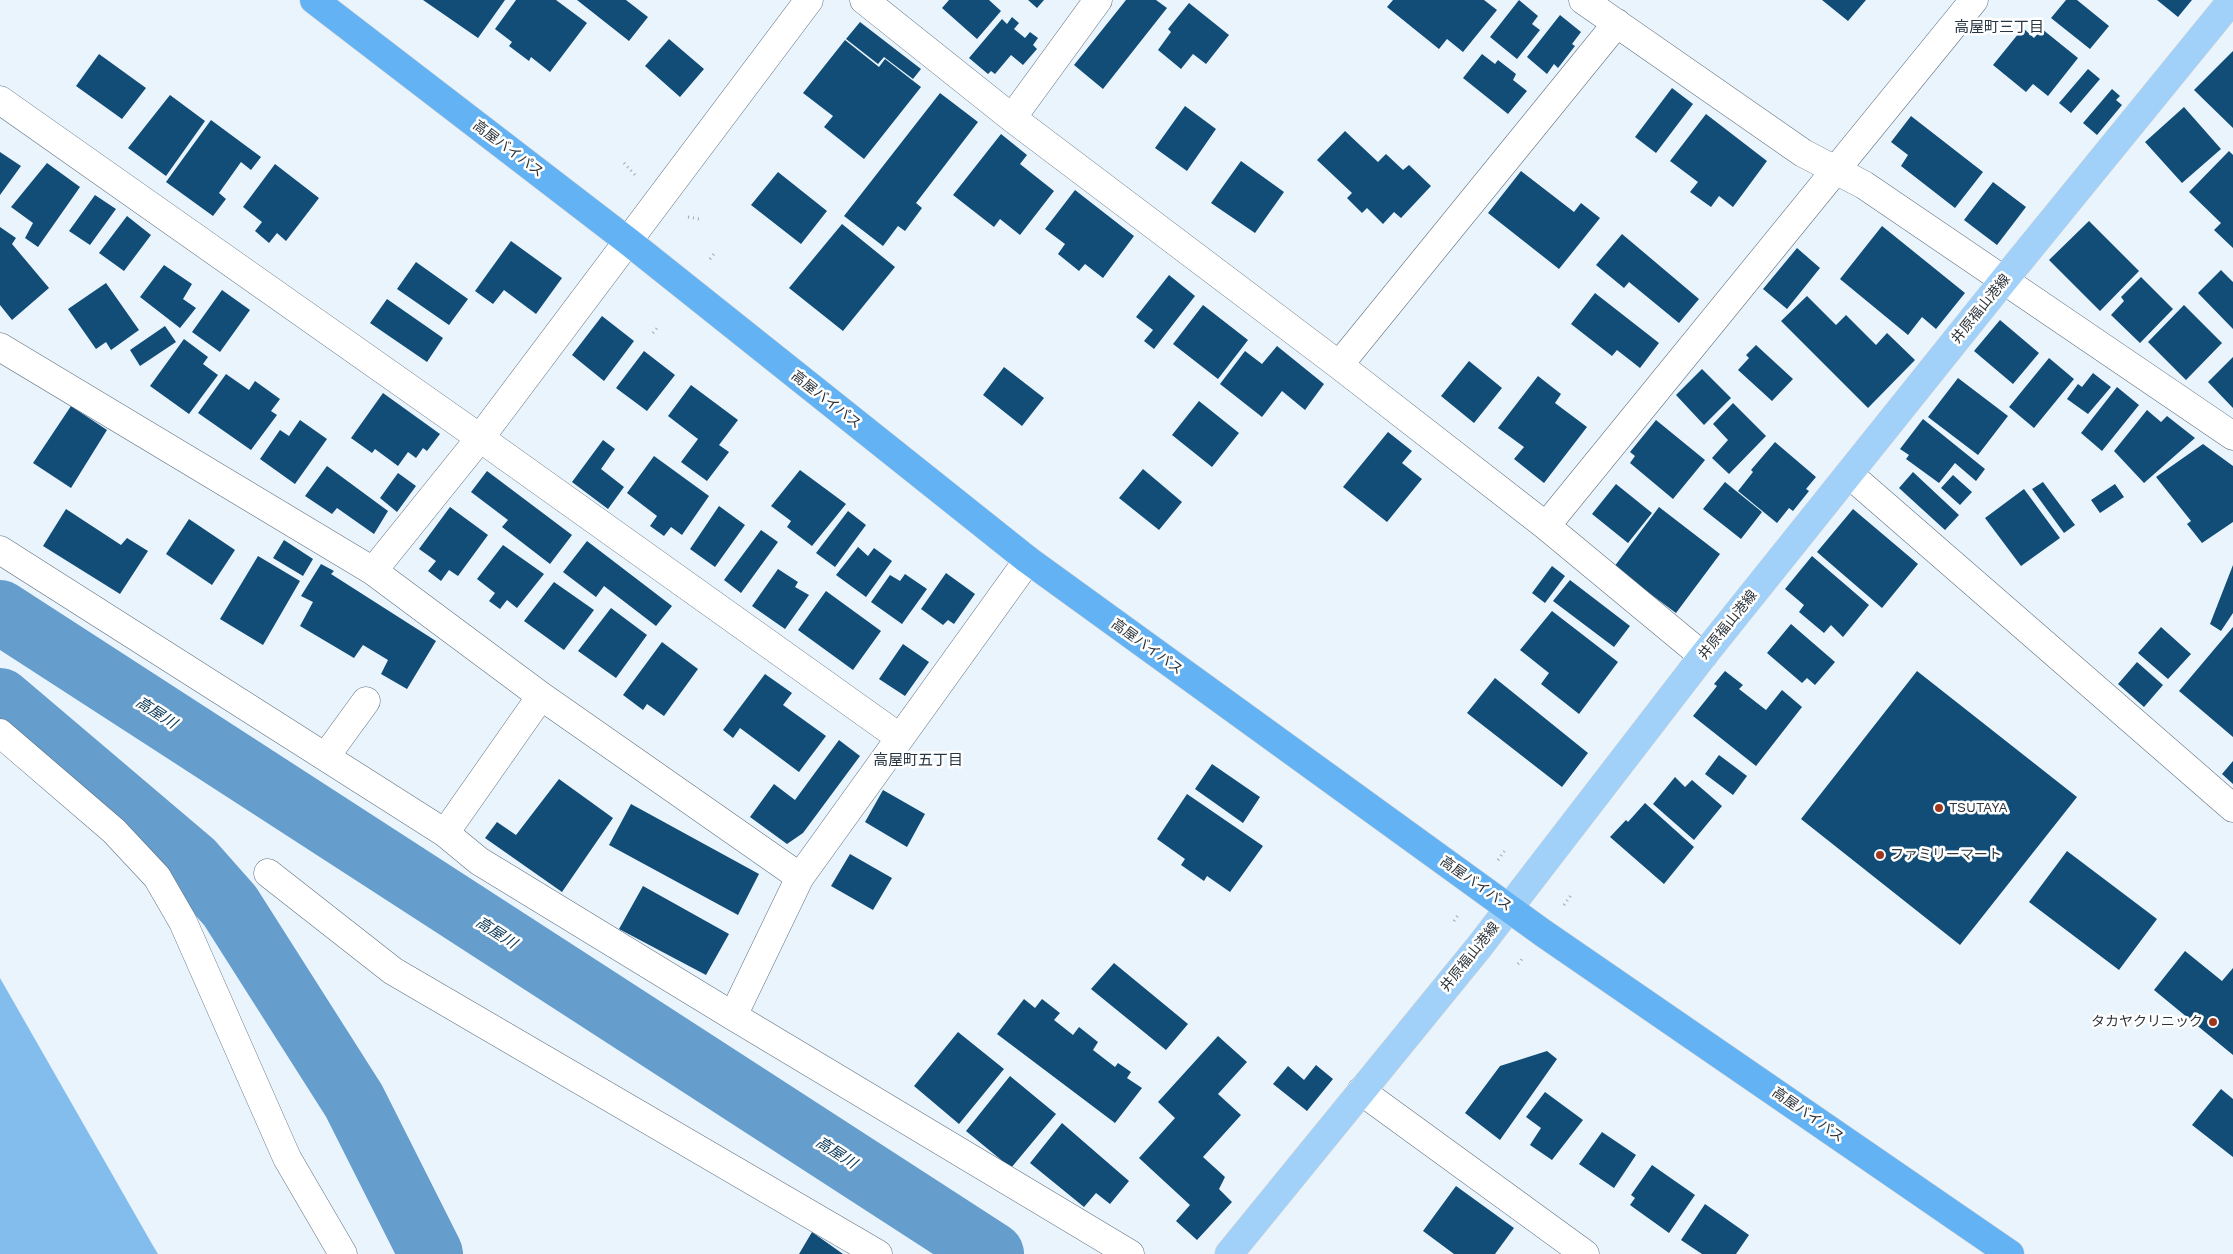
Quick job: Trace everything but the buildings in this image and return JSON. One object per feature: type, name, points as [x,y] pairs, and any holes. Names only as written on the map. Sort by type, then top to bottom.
[{"type":"highway","name":"高屋バイパス","points":[[314,0],[629,242],[1028,560],[1551,938],[2010,1254]]},
{"type":"main road","name":"井原福山港線","points":[[1229,1254],[1510,908],[1535,872],[1703,656],[2004,280],[2232,0]]},
{"type":"street","points":[[373,571],[480,438],[629,242],[808,0]]},
{"type":"street","points":[[864,0],[1012,118],[1340,365],[1546,526],[1703,656]]},
{"type":"street","points":[[1012,118],[1098,0]]},
{"type":"street","points":[[1583,0],[1803,153],[1864,185],[2233,436]]},
{"type":"street","points":[[1546,526],[1974,0]]},
{"type":"street","points":[[1340,365],[1617,23]]},
{"type":"street","points":[[0,100],[480,438],[899,737]]},
{"type":"street","points":[[2,353],[373,571],[541,696],[800,877]]},
{"type":"street","points":[[1849,474],[2233,808]]},
{"type":"street","points":[[0,550],[445,833],[479,860],[732,1016],[1130,1254]]},
{"type":"street","points":[[732,1016],[800,877],[1028,560]]},
{"type":"street","points":[[445,833],[541,696]]},
{"type":"street","points":[[326,756],[366,701]]},
{"type":"street","points":[[0,732],[114,831],[157,877],[183,922],[287,1158],[343,1254]]},
{"type":"street","points":[[268,873],[394,971],[878,1254]]},
{"type":"street","points":[[1361,1090],[1585,1254]]},
{"type":"path","points":[[624,163],[638,178]]},
{"type":"path","points":[[688,217],[699,219]]},
{"type":"path","points":[[710,260],[716,252]]},
{"type":"path","points":[[653,333],[658,327]]},
{"type":"path","points":[[1498,860],[1506,849]]},
{"type":"path","points":[[1564,905],[1571,895]]},
{"type":"path","points":[[1454,922],[1458,915]]},
{"type":"path","points":[[1518,964],[1522,959]]},
{"type":"shaded area","points":[[0,978],[152,1244],[158,1254],[0,1254]]},
{"type":"waterway","name":"高屋川","points":[[0,612],[992,1254]]},
{"type":"waterway","points":[[0,700],[192,863],[230,906],[354,1101],[431,1254]]},
{"type":"place","name":"TSUTAYA","points":[[1939,808]]},
{"type":"place","name":"ファミリーマート","points":[[1880,855]]},
{"type":"place","name":"タカヤクリニック","points":[[2213,1022]]},
{"type":"district","name":"高屋町三丁目","points":[[1999,28]]},
{"type":"district","name":"高屋町五丁目","points":[[918,761]]}]
